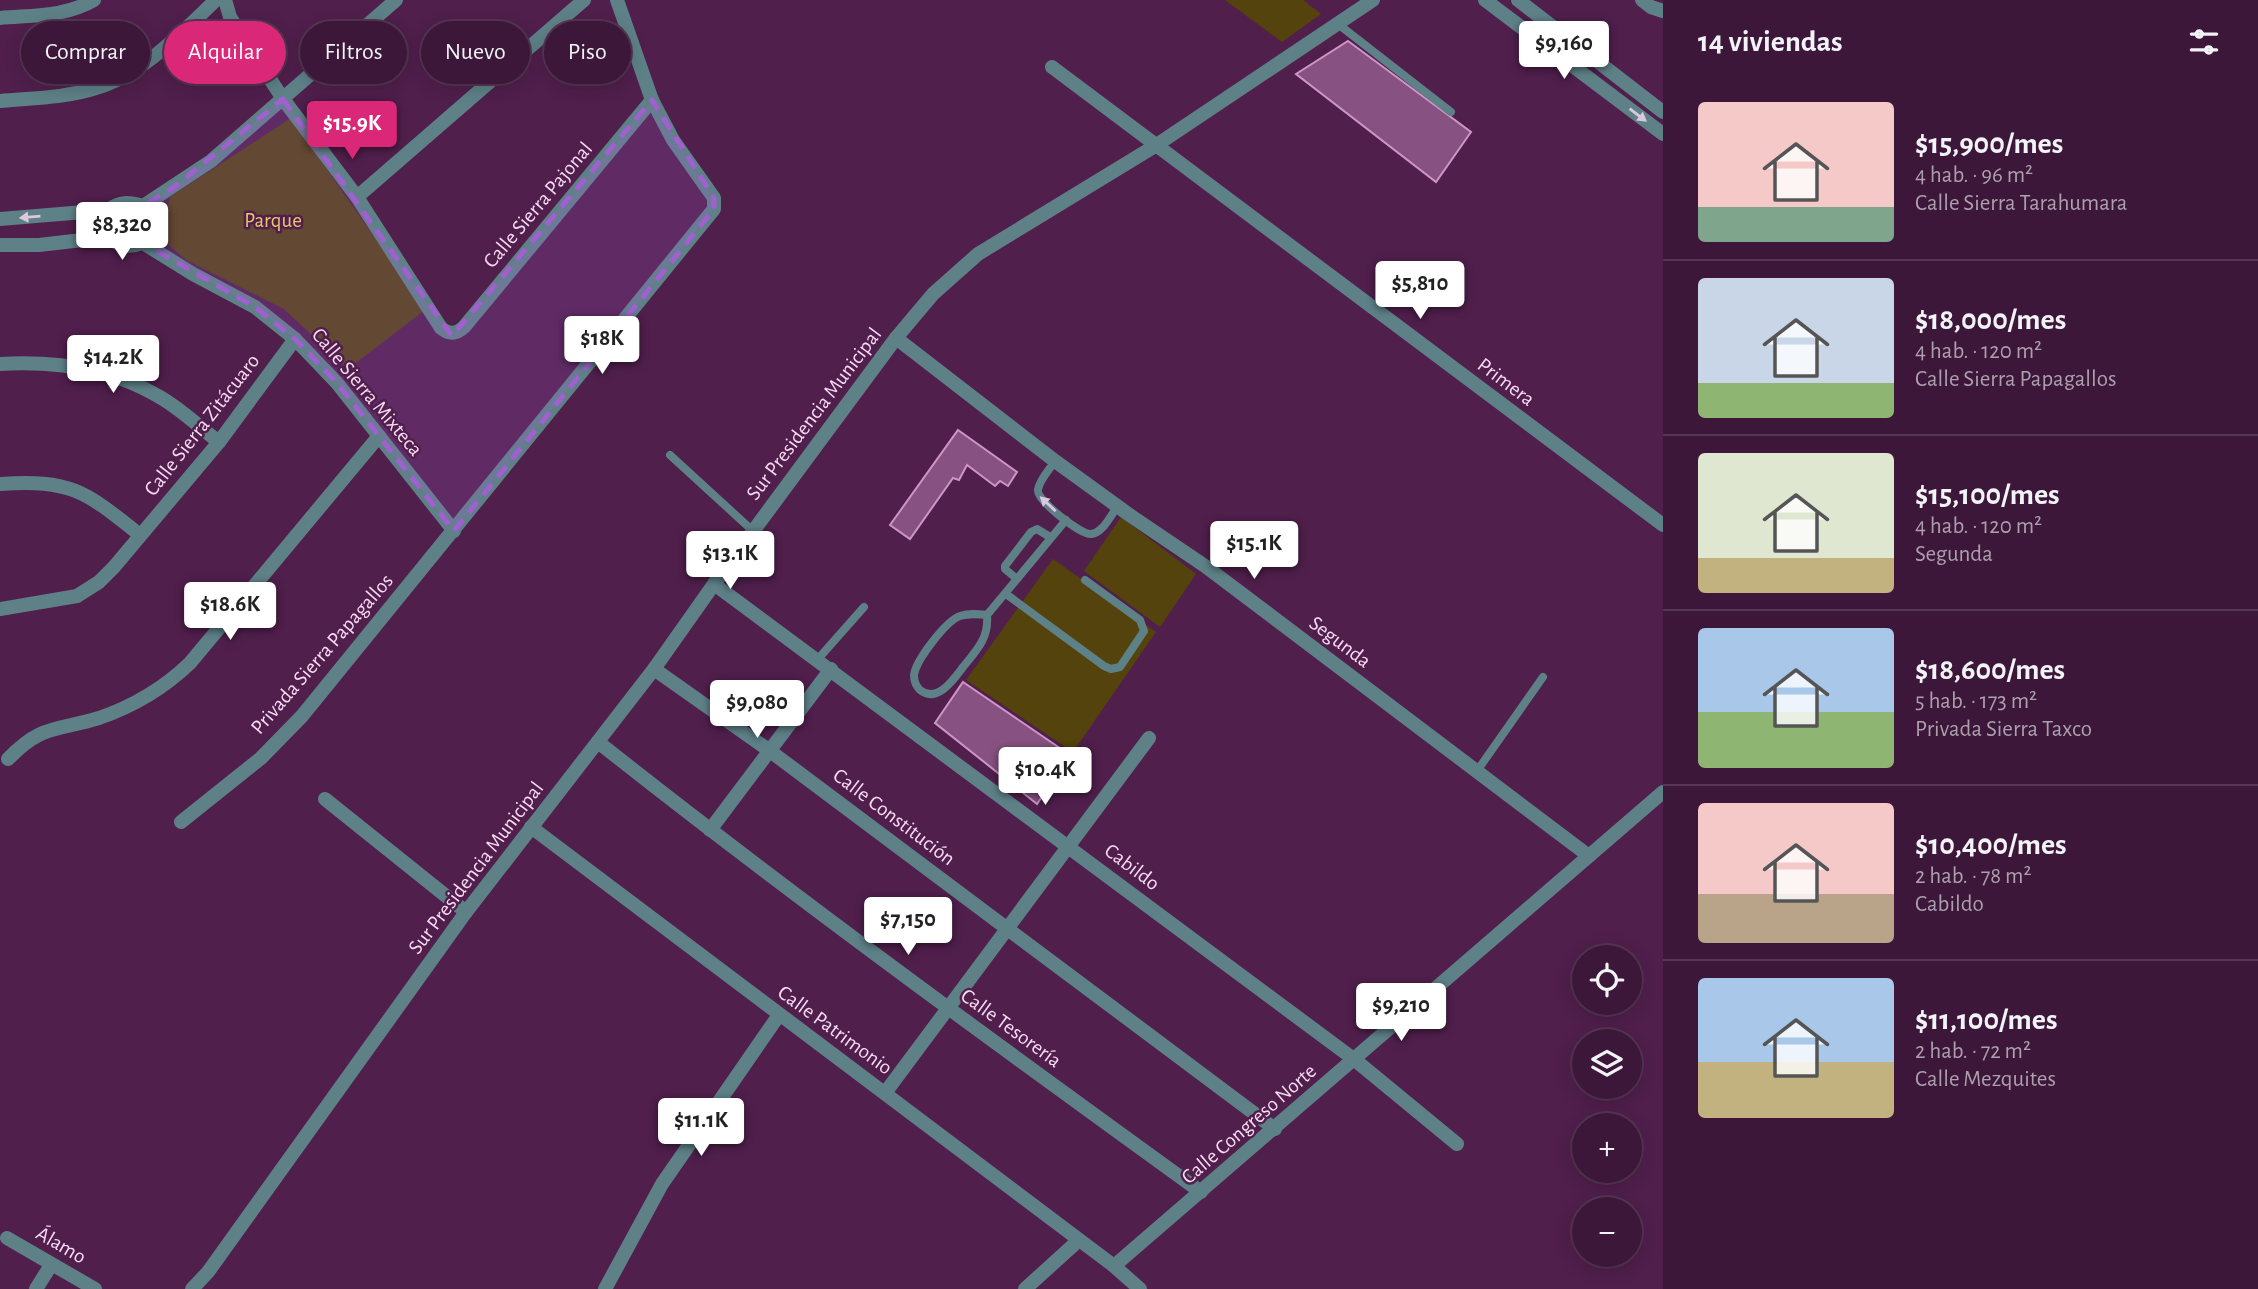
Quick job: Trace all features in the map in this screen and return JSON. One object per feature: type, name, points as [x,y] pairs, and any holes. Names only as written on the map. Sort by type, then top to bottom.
[{"type":"street","points":[[0,18],[65,13],[94,0]]},
{"type":"street","points":[[226,0],[230,17],[283,99],[357,197],[584,0]]},
{"type":"street","points":[[143,206],[211,161],[396,0]]},
{"type":"street","points":[[617,0],[652,100]]},
{"type":"street","name":"Sur Presidencia Municipal","points":[[192,1289],[208,1272],[466,912],[654,669],[896,338],[933,295],[978,254],[1156,146],[1373,0]]},
{"type":"street","points":[[1485,0],[1663,134]]},
{"type":"street","points":[[1518,0],[1663,112]]},
{"type":"street","points":[[1642,0],[1651,8],[1663,11]]},
{"type":"street","points":[[0,101],[96,89],[120,79],[143,64],[208,2],[230,17]]},
{"type":"street","name":"Primera","points":[[1052,67],[1663,525]]},
{"type":"street","name":"Calle Sierra Pajonal","points":[[357,197],[442,328],[453,333],[464,327],[652,100]]},
{"type":"street","name":"Privada Sierra Papagallos","points":[[181,822],[233,782],[284,736],[705,222],[715,203],[708,187],[673,140],[652,100]]},
{"type":"street","points":[[108,237],[104,218],[108,210],[116,204],[129,202],[143,206],[152,223],[144,243]]},
{"type":"street","points":[[0,219],[108,210]]},
{"type":"street","name":"Calle Sierra Mixteca","points":[[0,245],[39,245],[108,237],[117,244],[134,246],[144,243],[193,274],[255,307],[295,339],[337,383],[454,531]]},
{"type":"street","name":"Segunda","points":[[896,338],[1055,461],[1117,507],[1205,566],[1589,856]]},
{"type":"street","name":"Calle Sierra Zitácuaro","points":[[0,609],[76,596],[107,574],[219,442],[295,339]]},
{"type":"street","points":[[0,364],[65,365],[87,368],[110,376],[159,396],[219,442]]},
{"type":"street","points":[[8,759],[34,735],[117,711],[143,699],[174,678],[190,663],[379,436]]},
{"type":"street","points":[[0,484],[49,483],[78,491],[95,500],[140,535]]},
{"type":"street","name":"Cabildo","points":[[714,584],[1355,1060],[1457,1144]]},
{"type":"street","name":"Calle Constitución","points":[[654,669],[770,751],[1275,1129]]},
{"type":"street","points":[[710,830],[831,669]]},
{"type":"street","points":[[885,1093],[1149,738]]},
{"type":"street","name":"Calle Tesorería","points":[[598,742],[947,1008],[1202,1192]]},
{"type":"street","name":"Calle Congreso Norte","points":[[1114,1266],[1663,792]]},
{"type":"street","points":[[325,799],[466,912]]},
{"type":"street","name":"Calle Patrimonio","points":[[531,827],[1114,1266],[1140,1289]]},
{"type":"street","points":[[605,1289],[662,1184],[779,1015]]},
{"type":"street","name":"Álamo","points":[[7,1238],[95,1289]]},
{"type":"street","points":[[1025,1289],[1079,1240]]},
{"type":"street","points":[[36,1289],[51,1265]]},
{"type":"lane","points":[[1338,23],[1451,112]]},
{"type":"lane","points":[[670,455],[753,531]]},
{"type":"lane","points":[[1055,461],[1037,492],[1043,501],[1066,520],[1087,534],[1093,534],[1102,528],[1117,507]]},
{"type":"lane","points":[[987,615],[959,616],[950,622],[918,664],[914,674],[918,688],[932,694],[943,690],[954,680],[984,640],[988,629],[987,615],[1066,520]]},
{"type":"lane","points":[[1017,579],[1005,569],[1006,563],[1031,532],[1040,530],[1050,537]]},
{"type":"lane","points":[[1006,594],[1104,666],[1111,669],[1120,667],[1144,631],[1140,620],[1086,580]]},
{"type":"lane","points":[[818,659],[864,607]]},
{"type":"lane","points":[[1477,771],[1543,677]]},
{"type":"highlighted area","points":[[283,99],[452,336],[652,100],[714,198],[714,209],[454,531],[337,383],[295,339],[255,307],[143,243],[117,244],[108,237],[104,218],[116,204],[143,206],[173,188]]},
{"type":"green space","points":[[1225,0],[1303,0],[1321,14],[1282,42]]},
{"type":"green space","name":"Parque","points":[[291,118],[425,310],[348,369],[284,309],[186,260],[160,237],[170,197]]},
{"type":"green space","points":[[1121,517],[1196,574],[1160,627],[1084,571]]},
{"type":"green space","points":[[1053,559],[1156,632],[1073,752],[966,680]]},
{"type":"building","points":[[1348,41],[1471,132],[1436,182],[1296,74]]},
{"type":"building","points":[[958,430],[1017,472],[1008,486],[1000,481],[995,486],[967,465],[959,480],[953,478],[910,539],[890,525]]},
{"type":"building","points":[[963,682],[1070,755],[1037,804],[935,723]]}]
